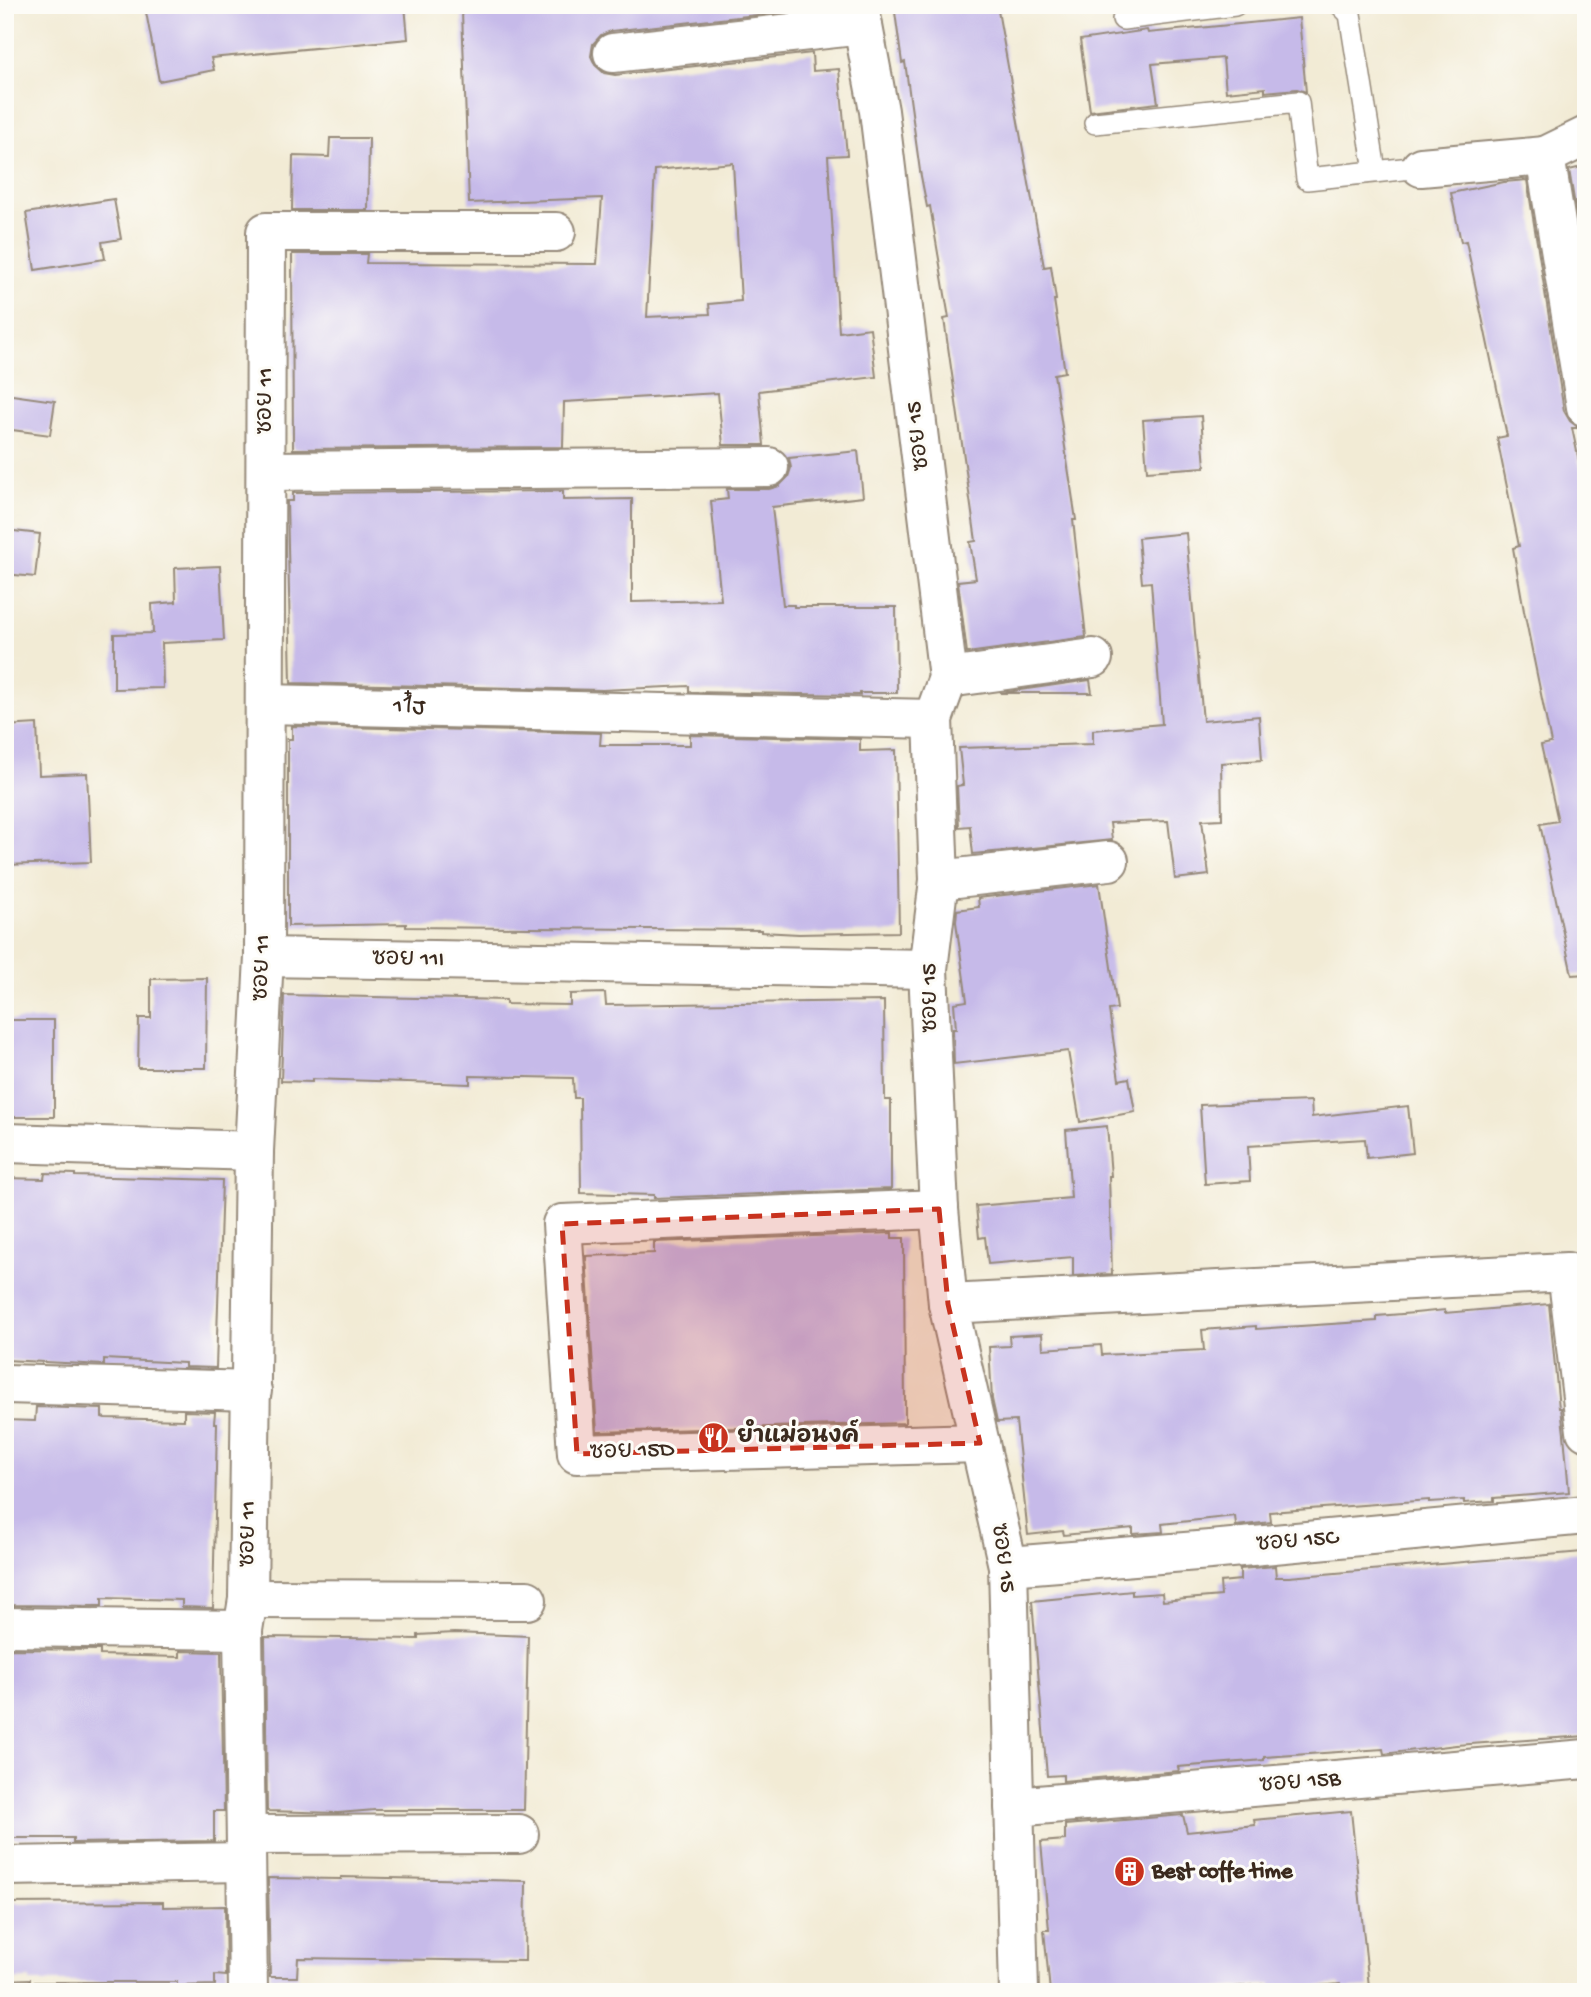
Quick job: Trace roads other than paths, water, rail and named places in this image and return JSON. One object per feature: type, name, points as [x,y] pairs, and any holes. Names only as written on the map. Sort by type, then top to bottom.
[{"type":"street","points":[[612,53],[861,15]]},
{"type":"street","name":"ซอย 15","points":[[861,15],[879,110],[948,678],[933,719],[939,880],[928,969],[939,1209],[948,1304],[1008,1566],[1019,1992]]},
{"type":"street","points":[[1421,167],[1545,156],[1586,136]]},
{"type":"street","points":[[1545,156],[1586,407]]},
{"type":"street","name":"ซอย 11","points":[[248,1992],[246,1614],[252,1391],[254,1151],[264,957],[266,232],[556,232]]},
{"type":"street","points":[[266,471],[769,467]]},
{"type":"street","points":[[948,678],[1093,658]]},
{"type":"street","name":"11๋J","points":[[265,704],[933,719]]},
{"type":"street","points":[[939,880],[1109,861]]},
{"type":"street","name":"ซอย 11I","points":[[264,957],[928,969]]},
{"type":"street","points":[[7,1143],[254,1151]]},
{"type":"street","name":"ซอย 15D","points":[[939,1209],[562,1224],[577,1454],[980,1443]]},
{"type":"street","points":[[948,1304],[1567,1272],[1586,1431]]},
{"type":"street","points":[[6,1384],[252,1391]]},
{"type":"street","name":"ซอย 15C","points":[[1008,1566],[1586,1515]]},
{"type":"street","points":[[5,1626],[527,1600]]},
{"type":"street","name":"ซอย 15B","points":[[1014,1807],[1586,1759]]},
{"type":"street","points":[[5,1867],[519,1833]]},
{"type":"lane","points":[[1123,19],[1235,5]]},
{"type":"lane","points":[[1341,5],[1350,14],[1375,171]]},
{"type":"lane","points":[[1095,123],[1298,102],[1307,179],[1421,167]]},
{"type":"place","name":"ยำแม่อนงค์","points":[[714,1437]]},
{"type":"place","name":"Best coffe time","points":[[1129,1872]]}]
